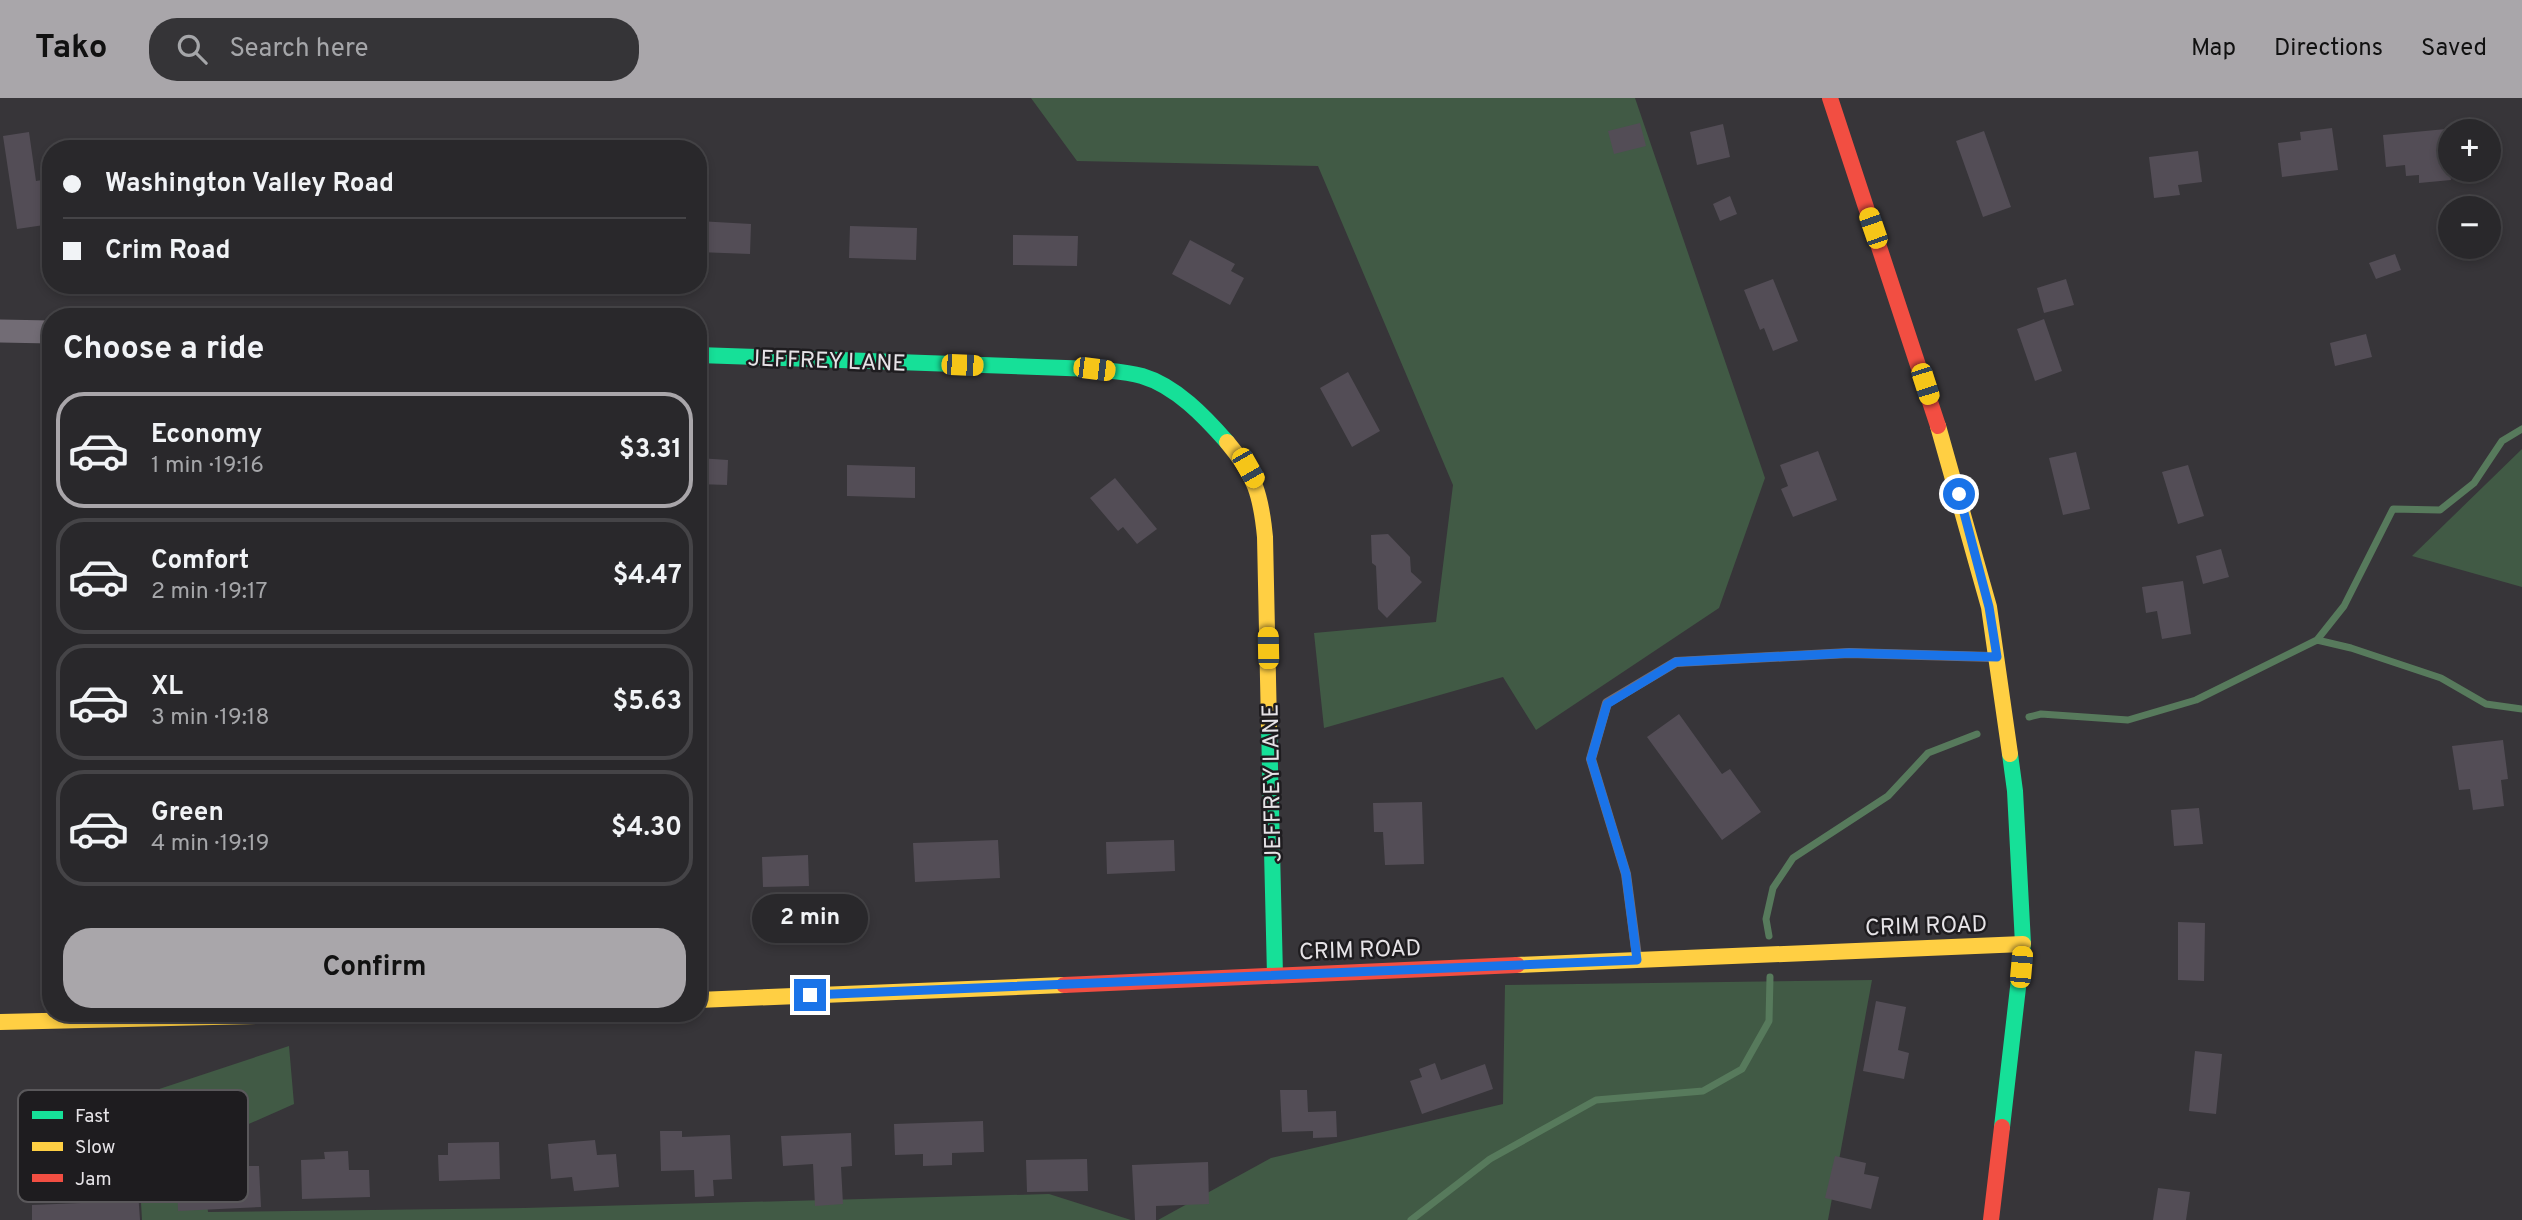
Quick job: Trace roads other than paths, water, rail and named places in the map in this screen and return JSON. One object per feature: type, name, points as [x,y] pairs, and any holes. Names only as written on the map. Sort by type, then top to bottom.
[{"type":"street","points":[[1830,98],[1942,438],[1989,607],[1997,657],[2015,791],[2023,944],[1991,1220]]},
{"type":"street","points":[[0,331],[42,332]]},
{"type":"street","name":"JEFFREY LANE","points":[[707,355],[1094,369],[1130,374],[1155,380],[1177,394],[1241,456],[1255,481],[1262,502],[1265,537],[1275,975]]},
{"type":"street","name":"CRIM ROAD","points":[[707,1000],[2023,944]]},
{"type":"street","points":[[0,1022],[42,1021]]},
{"type":"lane","points":[[1637,960],[1626,874],[1591,759],[1607,704],[1676,662],[1849,653],[1997,657]]},
{"type":"waterway","points":[[2029,717],[2041,714],[2128,720],[2196,700],[2317,640],[2344,606],[2393,509],[2440,510],[2474,483],[2502,441],[2522,429]]},
{"type":"waterway","points":[[2317,640],[2351,648],[2441,678],[2486,704],[2522,709]]},
{"type":"waterway","points":[[1769,936],[1766,919],[1773,888],[1793,858],[1888,796],[1928,753],[1977,734]]},
{"type":"waterway","points":[[1411,1220],[1490,1159],[1596,1100],[1703,1091],[1742,1069],[1769,1021],[1770,977]]}]
